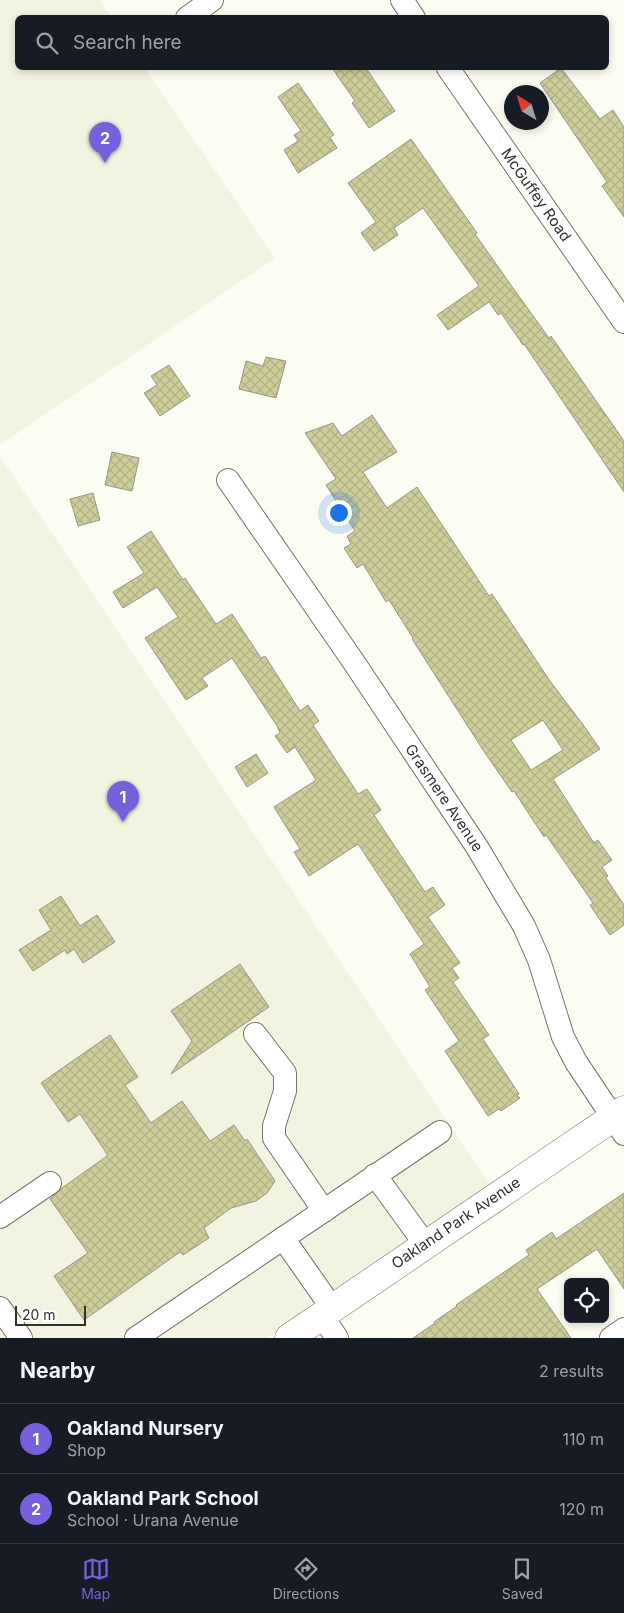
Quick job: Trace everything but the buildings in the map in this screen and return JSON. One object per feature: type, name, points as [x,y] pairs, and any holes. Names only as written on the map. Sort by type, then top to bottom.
[{"type":"main road","name":"Oakland Park Avenue","points":[[289,1338],[425,1244],[620,1120]]},
{"type":"street","points":[[191,15],[212,0]]},
{"type":"street","points":[[402,0],[412,15]]},
{"type":"street","name":"McGuffey Road","points":[[449,70],[624,322]]},
{"type":"street","name":"Grasmere Avenue","points":[[228,480],[353,661],[477,848],[524,926],[539,960],[563,1037],[576,1062],[620,1120]]},
{"type":"street","points":[[255,1034],[284,1073],[285,1092],[274,1126],[274,1138],[324,1211]]},
{"type":"street","points":[[136,1338],[440,1132]]},
{"type":"street","points":[[375,1175],[425,1244]]},
{"type":"street","points":[[0,1217],[50,1183]]},
{"type":"street","points":[[283,1238],[327,1312],[336,1338]]},
{"type":"street","points":[[0,1308],[20,1338]]},
{"type":"street","points":[[611,1338],[624,1329]]},
{"type":"shaded area","points":[[0,0],[99,0],[110,15],[15,15],[15,70],[146,70],[275,258],[0,445]]},
{"type":"shaded area","points":[[0,456],[493,1189],[266,1338],[0,1338]]},
{"type":"place","name":"Oakland Park School","points":[[105,163]]},
{"type":"place","name":"Oakland Nursery","points":[[123,822]]}]
